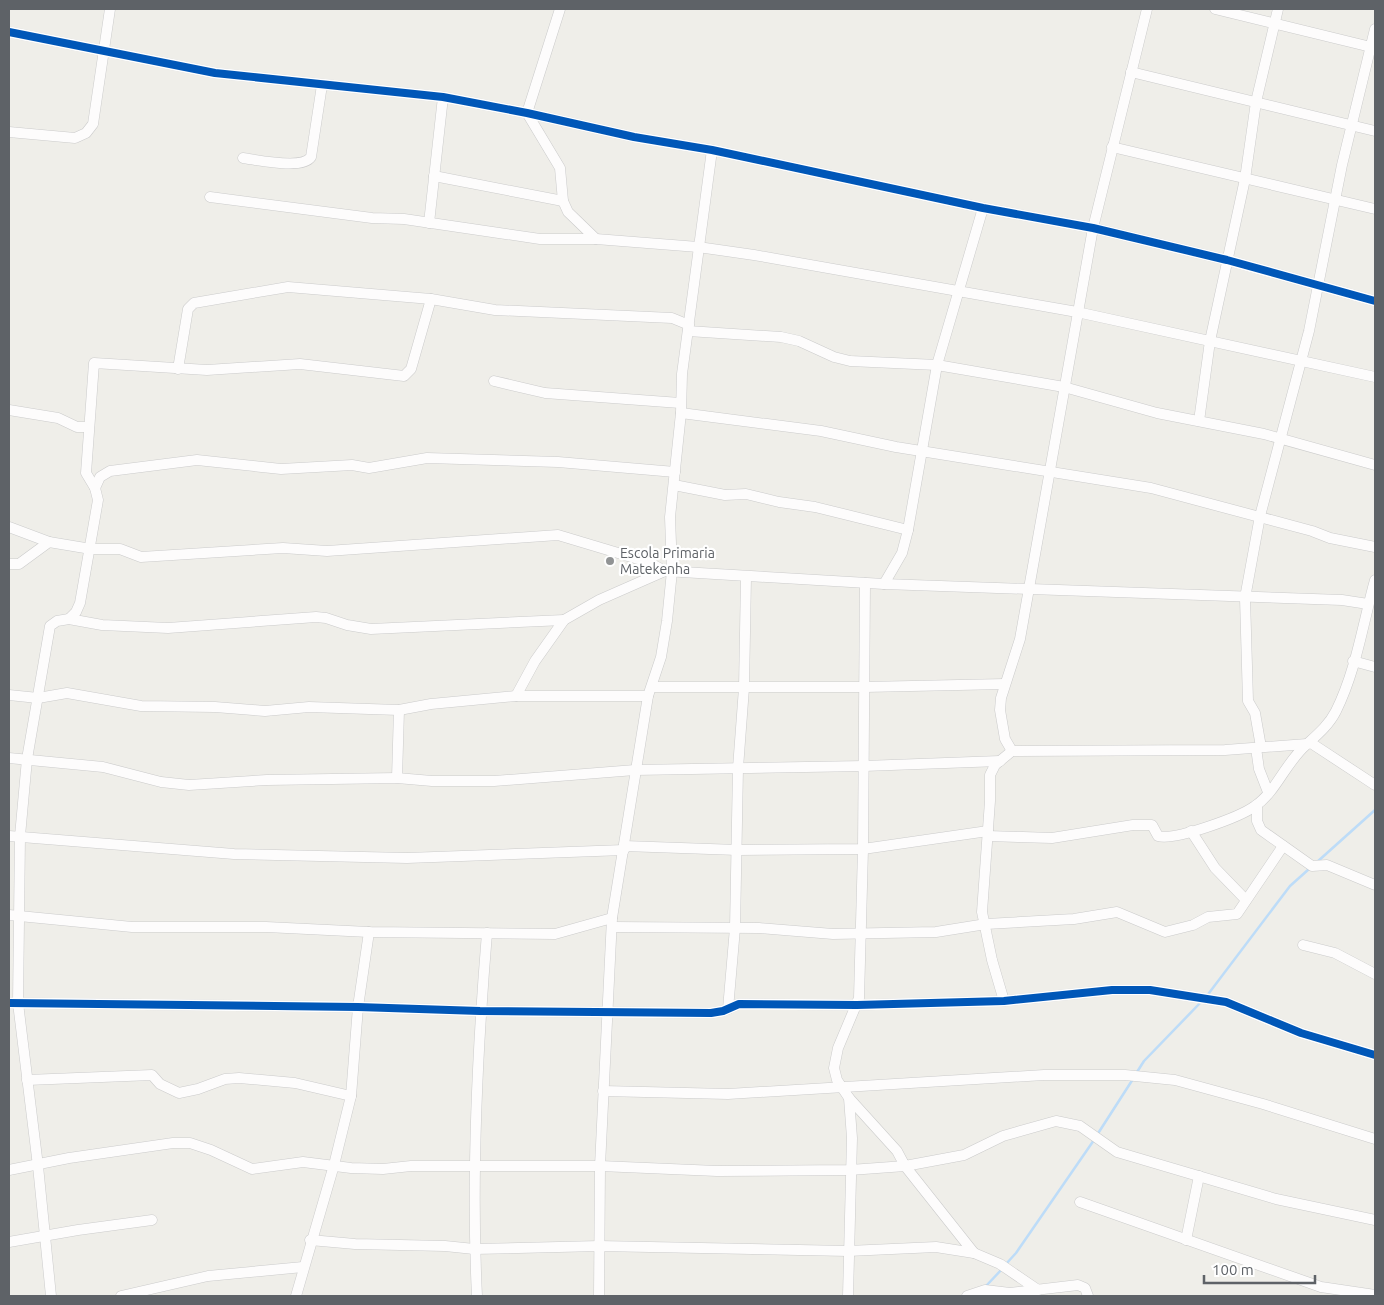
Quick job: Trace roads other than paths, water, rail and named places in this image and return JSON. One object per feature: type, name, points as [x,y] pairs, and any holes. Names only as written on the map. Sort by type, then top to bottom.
[{"type":"street","points":[[9,132],[75,138],[86,133],[93,124],[110,9]]},
{"type":"street","points":[[560,9],[527,113],[560,168],[563,201],[568,212],[579,225],[596,239]]},
{"type":"street","points":[[1012,751],[1005,739],[1000,710],[1020,639],[1093,228],[1147,9]]},
{"type":"street","points":[[1216,9],[1373,48]]},
{"type":"street","points":[[1199,421],[1210,341],[1244,179],[1256,102],[1276,25],[1278,9]]},
{"type":"street","points":[[1268,792],[1259,769],[1255,713],[1248,701],[1245,598],[1260,516],[1301,360],[1352,124],[1373,48],[1375,29]]},
{"type":"street","points":[[10,31],[216,73],[443,97],[527,113],[634,137],[712,150],[983,208],[1093,228],[1227,260],[1375,300]]},
{"type":"street","points":[[1131,72],[1375,131]]},
{"type":"street","points":[[243,158],[283,163],[303,163],[309,161],[322,85]]},
{"type":"street","points":[[429,223],[443,97]]},
{"type":"street","points":[[1112,147],[1375,209]]},
{"type":"street","points":[[599,1296],[600,1166],[612,922],[648,696],[653,686],[667,621],[670,517],[688,328],[712,150]]},
{"type":"street","points":[[434,176],[563,201]]},
{"type":"street","points":[[210,197],[294,209],[429,223],[540,239],[596,239],[698,247],[754,255],[1077,312],[1375,377]]},
{"type":"street","points":[[884,584],[902,553],[924,451],[937,365],[983,208]]},
{"type":"street","points":[[178,369],[188,309],[202,300],[288,287],[431,298],[495,310],[672,318],[688,328],[781,337],[799,341],[834,357],[850,361],[937,365],[1064,387],[1157,413],[1280,438],[1375,465]]},
{"type":"street","points":[[69,619],[76,612],[80,603],[98,500],[95,488],[86,473],[94,363],[207,370],[300,364],[404,376],[411,369],[431,298]]},
{"type":"street","points":[[672,318],[691,306]]},
{"type":"street","points":[[494,381],[545,393],[681,408],[1048,473],[1151,488],[1260,516],[1330,538],[1375,547]]},
{"type":"street","points":[[9,410],[58,418],[77,427],[89,427]]},
{"type":"street","points":[[95,488],[100,477],[110,471],[196,460],[228,465],[281,469],[352,465],[374,468],[427,458],[558,462],[675,472]]},
{"type":"street","points":[[674,485],[725,495],[746,494],[779,502],[815,506],[908,530]]},
{"type":"street","points":[[9,526],[49,542],[91,548],[120,549],[141,557],[283,548],[327,551],[558,535],[648,562],[669,571],[884,584],[1342,600],[1368,604]]},
{"type":"street","points":[[9,564],[19,564],[49,542]]},
{"type":"street","points":[[516,696],[534,661],[564,620],[599,600],[669,571]]},
{"type":"street","points":[[728,1009],[735,928],[738,850],[738,768],[744,688],[746,577]]},
{"type":"street","points":[[9,836],[234,854],[407,858],[624,848],[738,850],[863,849],[988,833],[1052,838],[1132,826],[1154,826],[1160,838],[1173,837],[1224,821],[1257,805],[1309,743],[1325,728],[1335,712],[1353,661],[1375,580]]},
{"type":"street","points":[[865,583],[862,933],[857,1005],[838,1048],[834,1068],[848,1098],[897,1151],[905,1166],[974,1253]]},
{"type":"street","points":[[52,1296],[27,1080],[13,1003],[14,915],[27,759],[50,626],[57,621],[69,619],[102,625],[168,628],[316,617],[347,626],[371,629],[564,620]]},
{"type":"street","points":[[1353,661],[1375,668]]},
{"type":"street","points":[[653,686],[744,688],[1006,684]]},
{"type":"street","points":[[9,695],[38,698],[67,693],[141,706],[216,707],[265,711],[309,707],[399,710],[431,704],[516,696],[648,696]]},
{"type":"street","points":[[398,778],[399,710]]},
{"type":"street","points":[[1004,1000],[992,960],[982,912],[990,774],[995,765],[1012,751],[1115,751],[1258,747],[1309,743],[1375,785]]},
{"type":"street","points":[[9,758],[103,767],[161,782],[189,785],[267,780],[398,778],[432,781],[494,781],[635,770],[864,766],[1000,761]]},
{"type":"street","points":[[1257,805],[1257,821],[1261,830],[1312,866],[1327,865],[1375,885]]},
{"type":"street","points":[[1192,831],[1214,868],[1246,900]]},
{"type":"street","points":[[14,915],[132,927],[266,927],[369,932],[555,934],[612,922],[759,928],[833,934],[936,932],[986,924],[1074,919],[1117,912],[1165,932],[1193,924],[1208,917],[1234,915],[1283,846]]},
{"type":"street","points":[[296,1296],[310,1240],[334,1165],[351,1096],[358,1007],[369,932]]},
{"type":"street","points":[[477,1296],[474,1249],[475,1167],[480,1011],[487,933]]},
{"type":"street","points":[[1303,945],[1335,953],[1375,974]]},
{"type":"street","points":[[13,1003],[712,1013],[739,1004],[857,1005],[1004,1000],[1112,990],[1150,990],[1226,1002],[1301,1033],[1375,1055]]},
{"type":"street","points":[[603,1091],[728,1094],[1044,1075],[1125,1075],[1175,1080],[1263,1104],[1375,1139]]},
{"type":"street","points":[[27,1080],[152,1076],[160,1084],[179,1093],[198,1089],[225,1079],[239,1078],[295,1083],[351,1096]]},
{"type":"street","points":[[848,1098],[852,1138],[848,1296]]},
{"type":"street","points":[[9,1170],[38,1166],[69,1158],[173,1143],[190,1143],[211,1150],[252,1169],[303,1162],[382,1169],[411,1166],[600,1166],[717,1171],[850,1170],[905,1166],[964,1155],[1003,1136],[1056,1121],[1080,1126],[1117,1152],[1276,1200],[1375,1220]]},
{"type":"street","points":[[1186,1240],[1199,1176]]},
{"type":"street","points":[[1080,1202],[1322,1292],[1375,1295]]},
{"type":"street","points":[[9,1242],[152,1220]]},
{"type":"street","points":[[310,1240],[474,1249],[599,1246],[848,1251],[936,1247],[974,1253],[1000,1264],[1038,1290]]},
{"type":"street","points":[[121,1296],[208,1276],[303,1267]]},
{"type":"street","points":[[967,1296],[985,1290],[1010,1293],[1078,1285],[1085,1288],[1088,1296]]},
{"type":"waterway","points":[[1317,862],[1375,810]]},
{"type":"waterway","points":[[1206,997],[1290,886],[1309,869]]},
{"type":"waterway","points":[[1137,1072],[1144,1061],[1202,1001]]},
{"type":"waterway","points":[[1097,1135],[1133,1079]]},
{"type":"waterway","points":[[1006,1264],[1016,1253],[1094,1140]]},
{"type":"waterway","points":[[986,1286],[1003,1268]]},
{"type":"place","name":"Escola Primaria Matekenha","points":[[610,561]]}]
